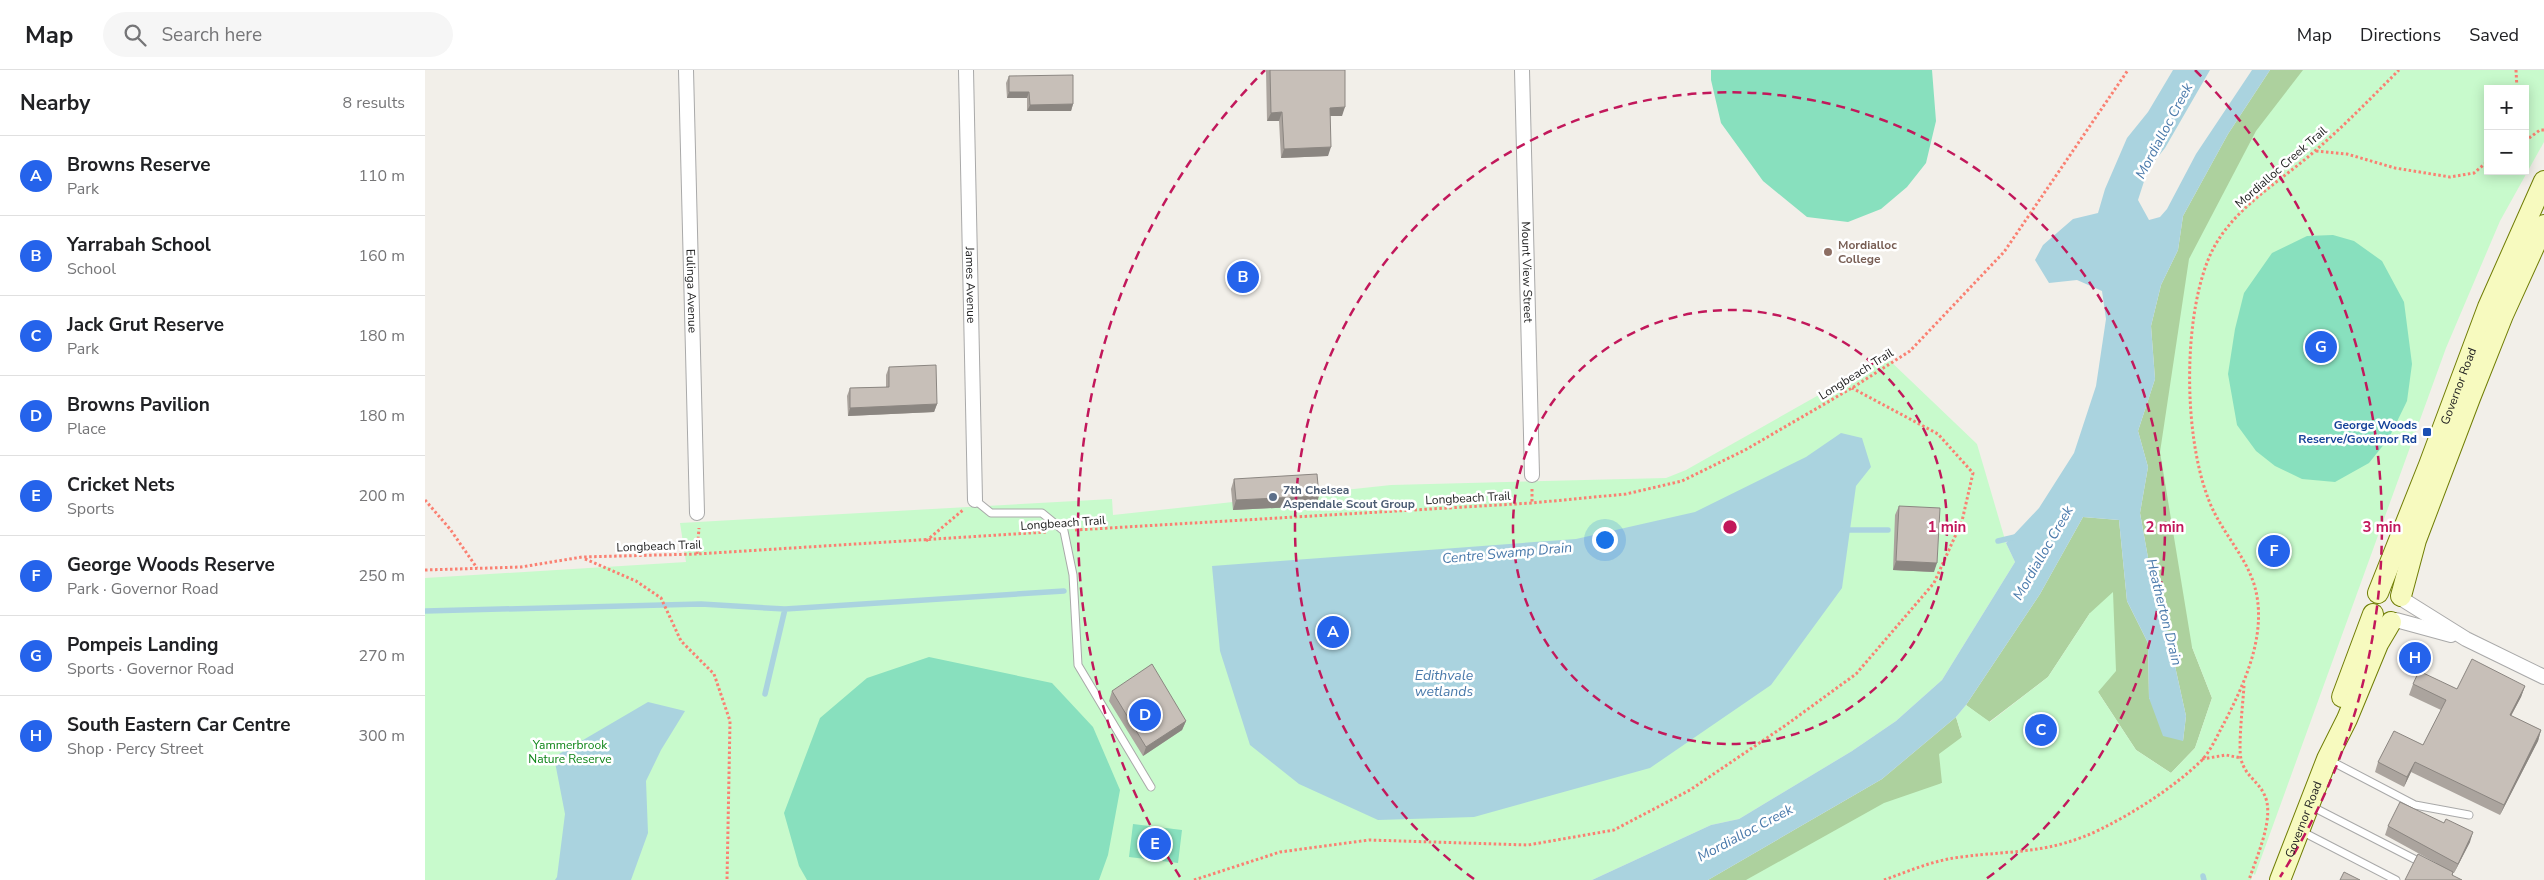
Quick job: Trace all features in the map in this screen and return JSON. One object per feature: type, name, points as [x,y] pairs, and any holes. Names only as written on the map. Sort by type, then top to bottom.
[{"type":"street","name":"Eulinga Avenue","points":[[685,70],[697,513]]},
{"type":"street","name":"James Avenue","points":[[966,70],[975,500]]},
{"type":"street","name":"Mount View Street","points":[[1521,70],[1532,475]]},
{"type":"street","name":"Governor Road","points":[[2378,593],[2429,465],[2488,307],[2544,181]]},
{"type":"street","name":"Governor Road","points":[[2402,598],[2416,540],[2470,398],[2503,315],[2544,225]]},
{"type":"street","points":[[2466,639],[2394,621],[2380,621],[2373,614],[2372,600],[2378,593],[2387,590],[2466,639],[2544,678]]},
{"type":"street","points":[[2394,621],[2403,613],[2402,598]]},
{"type":"street","name":"Governor Road","points":[[2327,759],[2346,683],[2373,614]]},
{"type":"street","name":"Governor Road","points":[[2280,880],[2327,759],[2347,719],[2371,659],[2394,621]]},
{"type":"lane","points":[[975,500],[991,513],[1042,513],[1061,529],[1073,575],[1078,665],[1151,787]]},
{"type":"lane","points":[[2327,759],[2415,805],[2469,815]]},
{"type":"lane","points":[[2309,805],[2431,867]]},
{"type":"lane","points":[[2299,830],[2396,880]]},
{"type":"path","name":"Longbeach Trail","points":[[425,570],[521,567],[582,557],[697,554],[925,541],[1061,529],[1523,504],[1626,494],[1682,481],[1745,450],[1852,388],[1910,351],[2004,252],[2128,70]]},
{"type":"path","name":"Mordialloc Creek Trail","points":[[1884,880],[1927,864],[1960,857],[2047,849],[2076,840],[2121,818],[2160,792],[2203,759],[2244,682],[2254,652],[2258,606],[2254,585],[2246,566],[2214,513],[2202,482],[2191,420],[2189,386],[2197,306],[2209,259],[2227,227],[2263,192],[2316,151],[2399,70]]},
{"type":"path","points":[[2516,70],[2517,85]]},
{"type":"path","points":[[2529,138],[2540,130],[2544,130]]},
{"type":"path","points":[[2316,151],[2347,154],[2395,168],[2450,177],[2474,173],[2484,164]]},
{"type":"path","points":[[1194,880],[1280,852],[1369,840],[1528,845],[1614,830],[1690,790],[1786,725],[1856,674],[1934,583],[1962,521],[1973,473],[1938,434],[1852,388]]},
{"type":"path","points":[[425,500],[450,529],[477,568]]},
{"type":"path","points":[[925,541],[975,500]]},
{"type":"path","points":[[697,513],[700,538],[697,554]]},
{"type":"path","points":[[582,557],[636,581],[661,598],[681,641],[714,674],[730,721],[727,880]]},
{"type":"path","points":[[2244,682],[2241,758],[2250,778],[2264,793],[2268,805],[2265,832],[2249,880]]},
{"type":"path","points":[[2203,759],[2226,755],[2241,758]]},
{"type":"green space","points":[[1711,70],[1932,70],[1936,121],[1926,163],[1907,187],[1881,209],[1848,222],[1807,217],[1763,181],[1721,123],[1711,80]]},
{"type":"green space","points":[[2270,70],[2384,70],[2192,647],[2212,698],[2195,748],[2171,773],[2136,750],[2098,692],[2090,613],[2048,677],[1989,722],[1966,705],[2040,594],[2083,517],[2119,520],[2127,601],[2148,643],[2149,698],[2183,741],[2186,716],[2164,616],[2152,580],[2140,513],[2148,467],[2138,431],[2155,379],[2151,326],[2161,285],[2178,250],[2183,216],[2228,134]]},
{"type":"green space","points":[[2303,70],[2544,70],[2544,142],[2529,169],[2529,85],[2484,85],[2484,175],[2526,175],[2500,221],[2446,348],[2255,875],[2253,873],[2251,880],[1746,880],[1884,803],[1942,783],[1939,754],[1962,737],[1956,717],[1966,705],[1990,722],[2048,677],[2090,613],[2113,592],[2116,671],[2098,692],[2136,750],[2171,773],[2195,748],[2212,698],[2192,647],[2160,452],[2189,259],[2256,131]]},
{"type":"green space","points":[[2333,235],[2354,241],[2382,261],[2404,302],[2412,364],[2407,401],[2389,438],[2369,463],[2335,482],[2302,479],[2275,466],[2256,451],[2237,425],[2228,374],[2235,329],[2244,293],[2272,253],[2307,236]]},
{"type":"green space","name":"Yammerbrook Nature Reserve","points":[[1886,357],[1977,444],[2006,543],[2015,562],[1942,680],[1896,721],[1852,751],[1739,819],[1711,825],[1592,880],[425,880],[425,578],[686,562],[680,523],[1112,499],[1113,515],[1391,485],[1666,478],[1686,470]]},
{"type":"green space","points":[[929,657],[1052,683],[1093,727],[1120,790],[1108,855],[1099,880],[807,880],[799,866],[784,813],[820,718],[867,678]]},
{"type":"green space","points":[[1956,717],[1962,737],[1942,783],[1790,880],[1708,880],[1882,779]]},
{"type":"green space","points":[[1133,824],[1182,830],[1178,863],[1129,857]]},
{"type":"water","name":"Mordialloc Creek","points":[[2173,70],[2210,70],[2165,148],[2148,169],[2138,200],[2149,220],[2160,217],[2167,209],[2196,154],[2252,70],[2270,70],[2228,134],[2183,216],[2178,250],[2161,285],[2151,326],[2155,379],[2138,431],[2148,467],[2140,513],[2152,580],[2164,616],[2186,716],[2183,741],[2163,736],[2149,698],[2148,643],[2127,601],[2119,520],[2083,517],[2040,594],[1966,705],[1956,717],[1882,779],[1708,880],[1592,880],[1711,825],[1739,819],[1852,751],[1896,721],[1942,680],[2015,562],[2006,543],[2039,508],[2074,453],[2096,386],[2106,319],[2102,291],[2077,280],[2049,283],[2035,260],[2043,245],[2073,219],[2098,213],[2105,189],[2127,138],[2148,112]]},
{"type":"water","name":"Edithvale wetlands","points":[[1841,433],[1862,438],[1871,467],[1856,486],[1842,588],[1771,685],[1650,768],[1474,817],[1378,820],[1299,784],[1250,745],[1220,651],[1212,566],[1576,539],[1695,512],[1806,457]]},
{"type":"water","points":[[648,702],[685,711],[661,750],[646,781],[648,833],[631,880],[555,880],[557,877],[565,814],[554,757]]},
{"type":"building","points":[[1270,70],[1345,70],[1345,107],[1330,108],[1331,147],[1284,149],[1282,112],[1271,113]]},
{"type":"building","points":[[1073,75],[1073,104],[1030,105],[1029,92],[1009,92],[1009,76]]},
{"type":"building","points":[[936,365],[937,404],[850,408],[850,388],[889,387],[889,367]]},
{"type":"building","points":[[1317,474],[1319,496],[1236,500],[1234,479]]},
{"type":"building","points":[[1899,506],[1940,508],[1937,563],[1896,561]]},
{"type":"building","points":[[2472,659],[2525,686],[2510,715],[2541,730],[2504,805],[2415,762],[2407,777],[2378,762],[2394,731],[2423,745],[2446,700],[2413,684],[2419,671],[2457,689]]},
{"type":"building","points":[[1152,664],[1186,721],[1146,747],[1112,691]]},
{"type":"building","points":[[2400,802],[2444,823],[2446,819],[2473,832],[2458,864],[2388,826]]},
{"type":"building","points":[[2418,854],[2453,872],[2452,875],[2462,880],[2405,880]]},
{"type":"building","points":[[2344,872],[2360,880],[2340,880]]},
{"type":"waterway","name":"Centre Swamp Drain","points":[[1844,530],[1888,530]]},
{"type":"waterway","points":[[1998,541],[2015,537]]},
{"type":"waterway","points":[[425,611],[701,604],[785,609],[1064,591]]},
{"type":"waterway","points":[[765,694],[785,609]]},
{"type":"waterway","name":"Heatherton Drain","points":[[2203,876],[2204,880]]},
{"type":"place","name":"Mordialloc College","points":[[1828,252]]},
{"type":"place","name":"Yarrabah School","points":[[1243,277]]},
{"type":"place","name":"Pompeis Landing","points":[[2321,347]]},
{"type":"place","name":"George Woods Reserve/Governor Rd","points":[[2427,432]]},
{"type":"place","name":"7th Chelsea Aspendale Scout Group","points":[[1273,497]]},
{"type":"place","name":"George Woods Reserve","points":[[2274,551]]},
{"type":"place","name":"Browns Reserve","points":[[1333,632]]},
{"type":"place","name":"South Eastern Car Centre","points":[[2415,658]]},
{"type":"place","name":"Browns Pavilion","points":[[1145,715]]},
{"type":"place","name":"Jack Grut Reserve","points":[[2041,730]]},
{"type":"place","name":"Cricket Nets","points":[[1155,844]]}]
